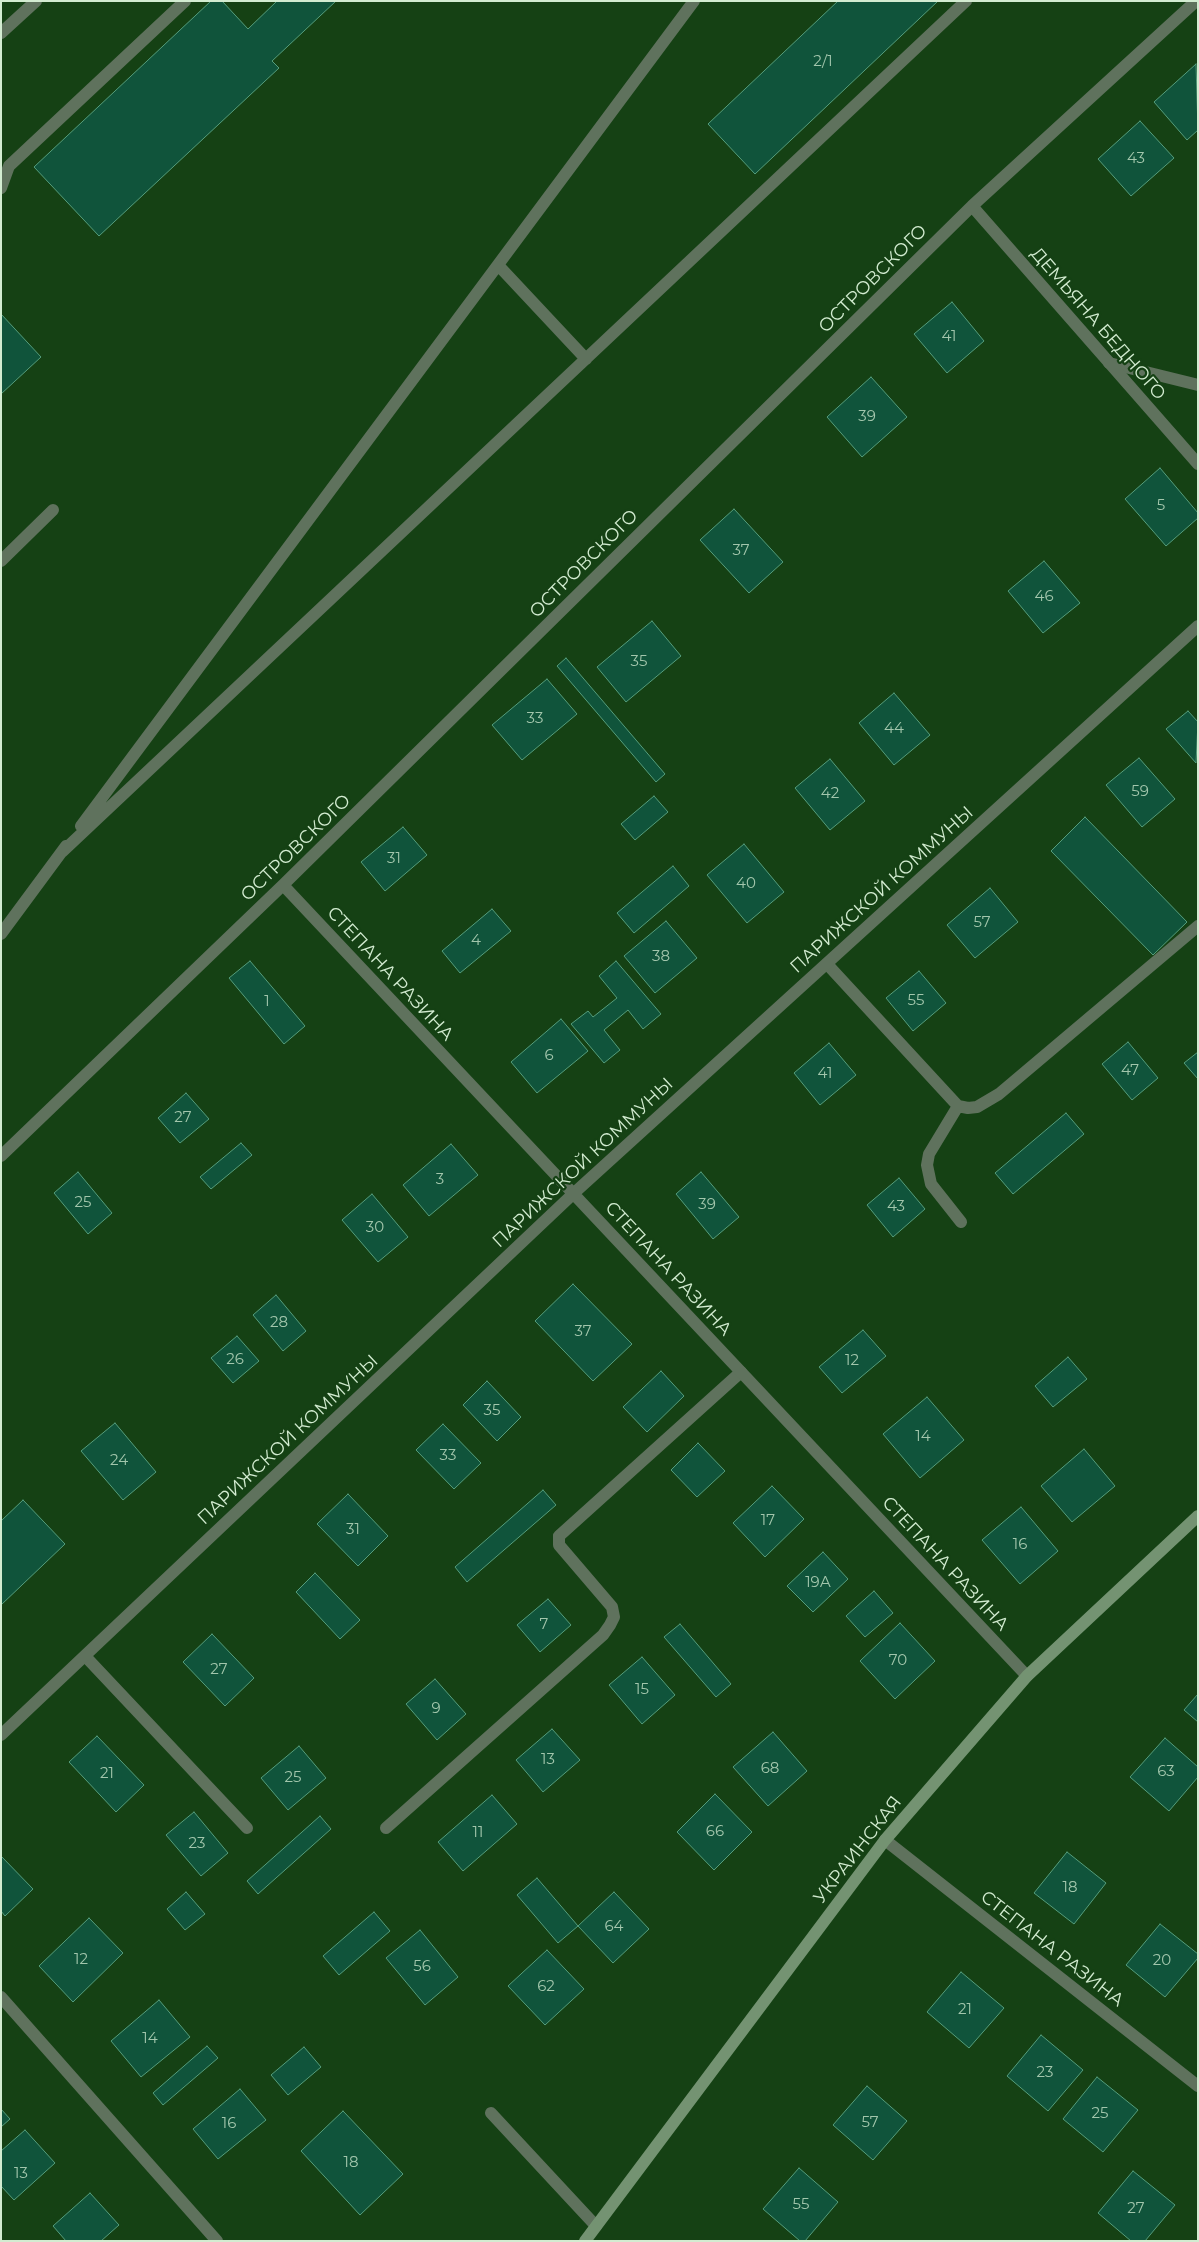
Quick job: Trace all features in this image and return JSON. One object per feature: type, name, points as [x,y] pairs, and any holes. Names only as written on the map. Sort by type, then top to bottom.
[{"type":"street","points":[[1,33],[36,1]]},
{"type":"street","points":[[1,188],[9,166],[185,1]]},
{"type":"street","points":[[1,934],[694,1]]},
{"type":"street","points":[[62,852],[966,1]]},
{"type":"street","name":"ОСТРОВСКОГО","points":[[1,1156],[283,885],[972,206],[1196,1]]},
{"type":"street","name":"ДЕМЬЯНА БЕДНОГО","points":[[972,206],[1198,464]]},
{"type":"street","points":[[498,265],[586,359]]},
{"type":"street","points":[[1109,362],[1198,385]]},
{"type":"street","points":[[1,561],[53,510]]},
{"type":"street","name":"ПАРИЖСКОЙ КОММУНЫ","points":[[1,1736],[573,1194],[1198,626]]},
{"type":"street","name":"СТЕПАНА РАЗИНА","points":[[283,885],[1027,1676]]},
{"type":"street","points":[[826,964],[958,1106],[977,1107],[999,1094],[1198,926]]},
{"type":"street","points":[[958,1106],[929,1154],[927,1165],[931,1184],[961,1222]]},
{"type":"street","points":[[386,1828],[602,1635],[610,1625],[614,1617],[612,1607],[559,1545],[559,1536],[741,1372]]},
{"type":"street","name":"УКРАИНСКАЯ","points":[[585,2241],[885,1840],[1027,1676],[1198,1516]]},
{"type":"street","points":[[86,1656],[248,1828]]},
{"type":"street","name":"СТЕПАНА РАЗИНА","points":[[885,1840],[1198,2086]]},
{"type":"street","points":[[1,1997],[217,2241]]},
{"type":"street","points":[[491,2113],[596,2226]]},
{"type":"building","points":[[211,1],[222,1],[248,29],[277,1],[336,1],[272,61],[279,68],[99,236],[34,167]]},
{"type":"building","points":[[838,1],[938,1],[755,174],[708,124]]},
{"type":"building","points":[[1196,64],[1198,130],[1187,140],[1154,102]]},
{"type":"building","points":[[1140,121],[1174,158],[1131,196],[1098,159]]},
{"type":"building","points":[[952,302],[984,341],[947,373],[914,334]]},
{"type":"building","points":[[1,314],[41,357],[1,394]]},
{"type":"building","points":[[871,377],[907,417],[862,457],[827,417]]},
{"type":"building","points":[[1160,468],[1198,513],[1198,518],[1166,546],[1125,499]]},
{"type":"building","points":[[734,509],[783,562],[749,593],[700,540]]},
{"type":"building","points":[[1044,561],[1080,603],[1043,633],[1008,591]]},
{"type":"building","points":[[652,621],[681,656],[626,702],[597,667]]},
{"type":"building","points":[[566,658],[665,774],[656,782],[557,666]]},
{"type":"building","points":[[547,679],[577,714],[522,760],[492,725]]},
{"type":"building","points":[[894,693],[930,735],[894,765],[859,723]]},
{"type":"building","points":[[1188,711],[1198,722],[1196,763],[1166,729]]},
{"type":"building","points":[[1139,758],[1175,799],[1142,827],[1106,785]]},
{"type":"building","points":[[830,759],[865,801],[830,830],[795,788]]},
{"type":"building","points":[[654,796],[668,812],[635,840],[621,824]]},
{"type":"building","points":[[1085,817],[1187,922],[1153,955],[1051,851]]},
{"type":"building","points":[[403,827],[427,855],[385,891],[361,862]]},
{"type":"building","points":[[744,844],[784,892],[747,923],[707,875]]},
{"type":"building","points":[[673,866],[689,886],[634,933],[617,913]]},
{"type":"building","points":[[990,888],[1018,922],[975,958],[947,925]]},
{"type":"building","points":[[492,909],[511,931],[460,973],[442,951]]},
{"type":"building","points":[[666,921],[697,958],[655,993],[624,956]]},
{"type":"building","points":[[250,961],[305,1026],[284,1044],[229,978]]},
{"type":"building","points":[[616,961],[661,1014],[643,1029],[628,1010],[604,1030],[620,1050],[604,1063],[571,1024],[588,1011],[593,1017],[617,998],[599,976]]},
{"type":"building","points":[[919,971],[946,1003],[913,1031],[886,998]]},
{"type":"building","points":[[561,1019],[588,1051],[537,1093],[511,1062]]},
{"type":"building","points":[[1128,1042],[1158,1078],[1132,1100],[1102,1064]]},
{"type":"building","points":[[829,1043],[856,1075],[820,1105],[794,1073]]},
{"type":"building","points":[[1198,1052],[1198,1079],[1184,1063]]},
{"type":"building","points":[[186,1093],[209,1119],[180,1143],[158,1118]]},
{"type":"building","points":[[1066,1113],[1084,1134],[1013,1194],[995,1173]]},
{"type":"building","points":[[241,1143],[252,1155],[211,1189],[200,1177]]},
{"type":"building","points":[[451,1144],[478,1175],[429,1216],[403,1185]]},
{"type":"building","points":[[78,1172],[112,1213],[88,1234],[54,1193]]},
{"type":"building","points":[[701,1172],[739,1217],[713,1239],[676,1194]]},
{"type":"building","points":[[899,1178],[925,1209],[893,1237],[867,1205]]},
{"type":"building","points":[[372,1194],[408,1237],[378,1262],[342,1220]]},
{"type":"building","points":[[573,1284],[632,1344],[593,1381],[535,1321]]},
{"type":"building","points":[[276,1295],[306,1331],[283,1351],[253,1315]]},
{"type":"building","points":[[863,1330],[886,1356],[842,1393],[819,1367]]},
{"type":"building","points":[[237,1336],[259,1361],[233,1383],[211,1358]]},
{"type":"building","points":[[1068,1357],[1087,1379],[1053,1407],[1035,1386]]},
{"type":"building","points":[[661,1371],[684,1396],[647,1432],[623,1407]]},
{"type":"building","points":[[487,1381],[521,1417],[497,1441],[463,1405]]},
{"type":"building","points":[[927,1397],[964,1440],[920,1478],[883,1434]]},
{"type":"building","points":[[115,1423],[156,1472],[123,1500],[81,1451]]},
{"type":"building","points":[[443,1424],[481,1463],[454,1489],[416,1450]]},
{"type":"building","points":[[698,1443],[725,1471],[697,1497],[671,1470]]},
{"type":"building","points":[[1084,1449],[1115,1486],[1072,1522],[1041,1486]]},
{"type":"building","points":[[772,1486],[804,1519],[765,1557],[733,1523]]},
{"type":"building","points":[[543,1490],[556,1505],[467,1582],[455,1567]]},
{"type":"building","points":[[348,1494],[388,1536],[358,1566],[317,1524]]},
{"type":"building","points":[[23,1500],[65,1544],[1,1605],[1,1521]]},
{"type":"building","points":[[1021,1507],[1058,1551],[1020,1584],[982,1540]]},
{"type":"building","points":[[823,1552],[848,1579],[813,1612],[787,1586]]},
{"type":"building","points":[[315,1573],[360,1620],[340,1639],[296,1592]]},
{"type":"building","points":[[874,1591],[893,1613],[865,1637],[846,1616]]},
{"type":"building","points":[[548,1599],[571,1625],[540,1652],[517,1625]]},
{"type":"building","points":[[900,1623],[935,1661],[895,1699],[860,1661]]},
{"type":"building","points":[[680,1624],[731,1684],[716,1697],[664,1637]]},
{"type":"building","points":[[212,1634],[254,1678],[225,1706],[183,1662]]},
{"type":"building","points":[[642,1657],[675,1695],[642,1724],[609,1685]]},
{"type":"building","points":[[435,1679],[466,1714],[437,1740],[406,1704]]},
{"type":"building","points":[[1198,1694],[1198,1722],[1184,1710]]},
{"type":"building","points":[[552,1729],[580,1760],[543,1792],[516,1760]]},
{"type":"building","points":[[773,1732],[807,1771],[768,1806],[733,1767]]},
{"type":"building","points":[[97,1736],[144,1785],[116,1812],[69,1762]]},
{"type":"building","points":[[1165,1738],[1198,1767],[1198,1777],[1169,1811],[1130,1777]]},
{"type":"building","points":[[299,1746],[326,1778],[288,1810],[261,1778]]},
{"type":"building","points":[[715,1794],[752,1832],[714,1870],[677,1832]]},
{"type":"building","points":[[492,1795],[517,1824],[463,1871],[438,1842]]},
{"type":"building","points":[[194,1812],[228,1853],[201,1876],[166,1835]]},
{"type":"building","points":[[320,1816],[331,1829],[258,1894],[247,1881]]},
{"type":"building","points":[[1067,1852],[1106,1883],[1074,1924],[1034,1893]]},
{"type":"building","points":[[1,1856],[33,1889],[5,1916],[1,1911]]},
{"type":"building","points":[[537,1878],[578,1926],[558,1943],[517,1895]]},
{"type":"building","points":[[186,1892],[205,1914],[185,1930],[167,1909]]},
{"type":"building","points":[[614,1892],[649,1929],[613,1963],[578,1926]]},
{"type":"building","points":[[374,1912],[390,1931],[339,1975],[323,1956]]},
{"type":"building","points":[[89,1918],[123,1953],[73,2002],[39,1966]]},
{"type":"building","points":[[1160,1924],[1198,1954],[1198,1958],[1165,1997],[1126,1965]]},
{"type":"building","points":[[420,1930],[458,1977],[425,2005],[386,1958]]},
{"type":"building","points":[[547,1950],[584,1989],[545,2025],[508,1986]]},
{"type":"building","points":[[961,1972],[1004,2008],[969,2048],[927,2012]]},
{"type":"building","points":[[159,2000],[190,2037],[141,2077],[111,2041]]},
{"type":"building","points":[[1041,2035],[1083,2070],[1048,2111],[1007,2076]]},
{"type":"building","points":[[207,2046],[218,2058],[163,2105],[153,2093]]},
{"type":"building","points":[[304,2047],[321,2067],[288,2095],[271,2075]]},
{"type":"building","points":[[1097,2077],[1138,2110],[1103,2152],[1063,2119]]},
{"type":"building","points":[[867,2086],[907,2121],[873,2160],[833,2125]]},
{"type":"building","points":[[240,2089],[266,2120],[218,2159],[193,2129]]},
{"type":"building","points":[[1,2109],[10,2119],[1,2127]]},
{"type":"building","points":[[343,2111],[403,2174],[360,2215],[301,2151]]},
{"type":"building","points":[[25,2130],[55,2163],[14,2200],[1,2186],[1,2151]]},
{"type":"building","points":[[799,2168],[838,2202],[805,2241],[800,2241],[763,2209]]},
{"type":"building","points":[[1133,2171],[1175,2205],[1145,2241],[1131,2241],[1098,2213]]},
{"type":"building","points":[[90,2193],[119,2225],[101,2241],[66,2241],[53,2226]]}]
